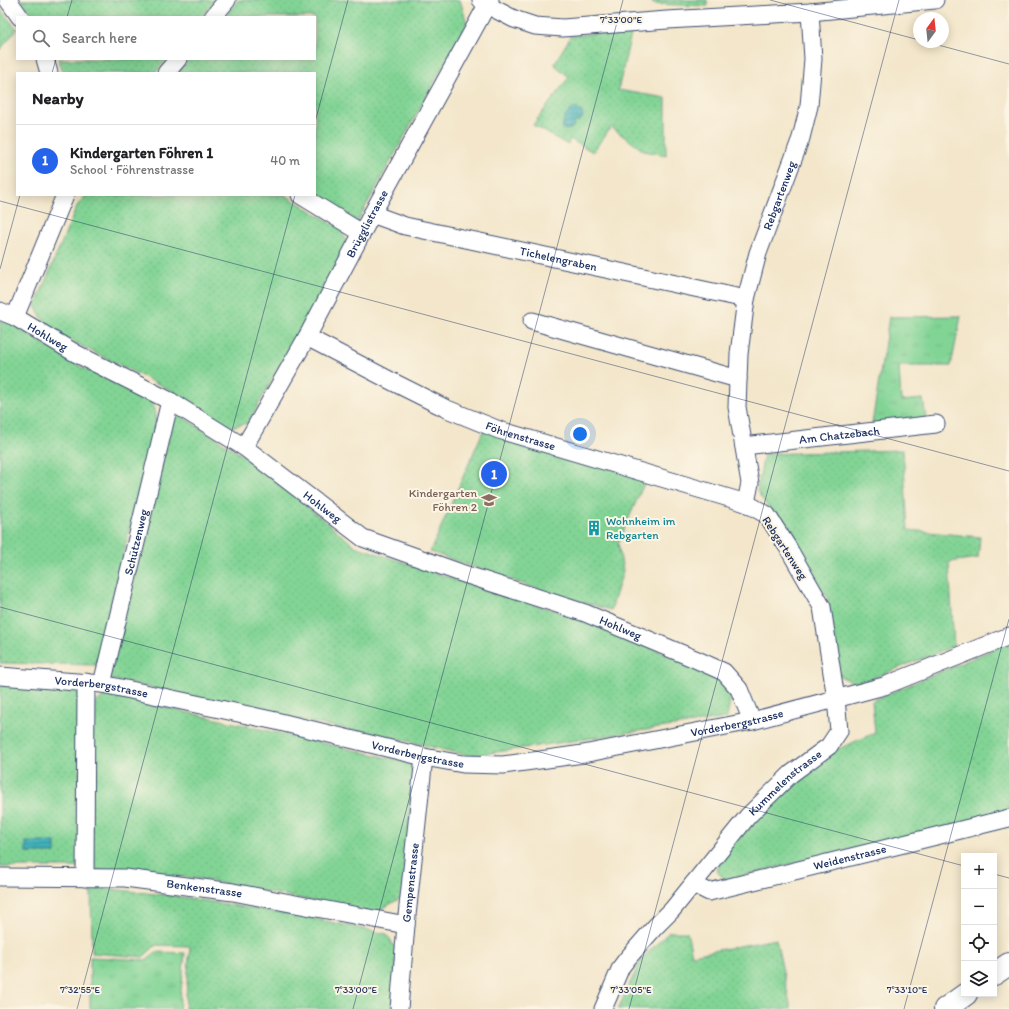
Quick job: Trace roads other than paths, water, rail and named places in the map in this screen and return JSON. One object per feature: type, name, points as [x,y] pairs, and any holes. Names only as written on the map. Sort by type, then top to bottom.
[{"type":"main road","points":[[997,972],[1009,964]]},
{"type":"main road","points":[[945,1009],[962,997]]},
{"type":"street","points":[[8,0],[19,16]]},
{"type":"street","points":[[214,16],[227,0]]},
{"type":"street","points":[[486,2],[514,19],[535,26],[563,28],[810,12],[935,0]]},
{"type":"street","name":"Brügglistrasse","points":[[244,447],[307,337],[486,2]]},
{"type":"street","name":"Rebgartenweg","points":[[810,12],[813,59],[809,106],[800,138],[758,252],[746,299],[738,354],[737,407],[750,483],[746,503],[767,515],[787,546],[822,607],[836,699]]},
{"type":"street","points":[[45,60],[49,72]]},
{"type":"street","points":[[167,72],[177,60]]},
{"type":"street","name":"Hohlweg","points":[[65,196],[8,314],[75,353],[170,401],[244,447],[363,538],[453,571],[585,613],[724,672],[739,689],[752,721]]},
{"type":"street","points":[[302,196],[362,233]]},
{"type":"street","name":"Tichelengraben","points":[[372,214],[405,226],[746,299]]},
{"type":"street","points":[[532,321],[738,379]]},
{"type":"street","name":"Föhrenstrasse","points":[[307,337],[448,409],[499,430],[746,503]]},
{"type":"street","name":"Schützenweg","points":[[85,878],[94,683],[170,401]]},
{"type":"street","name":"Am Chatzebach","points":[[744,446],[936,424]]},
{"type":"street","points":[[836,699],[884,686],[1009,636]]},
{"type":"street","name":"Vorderbergstrasse","points":[[0,676],[94,683],[276,721],[424,757],[463,764],[503,765],[583,754],[752,721],[836,699]]},
{"type":"street","name":"Kummelenstrasse","points":[[603,1009],[627,959],[672,910],[748,816],[791,774],[829,746],[839,731],[836,699]]},
{"type":"street","name":"Gempenstrasse","points":[[399,1009],[406,925],[424,757]]},
{"type":"street","name":"Weidenstrasse","points":[[693,884],[709,892],[1009,818]]},
{"type":"street","name":"Benkenstrasse","points":[[0,877],[125,878],[233,892],[406,925]]},
{"type":"water","points":[[573,107],[582,112],[583,116],[581,120],[575,122],[572,128],[566,130],[562,128],[564,118]]},
{"type":"water","points":[[26,842],[55,842],[55,853],[26,853]]},
{"type":"place","name":"Kindergarten Föhren 1","points":[[494,474]]},
{"type":"place","name":"Kindergarten Föhren 2","points":[[489,500]]},
{"type":"place","name":"Wohnheim im Rebgarten","points":[[594,528]]}]
